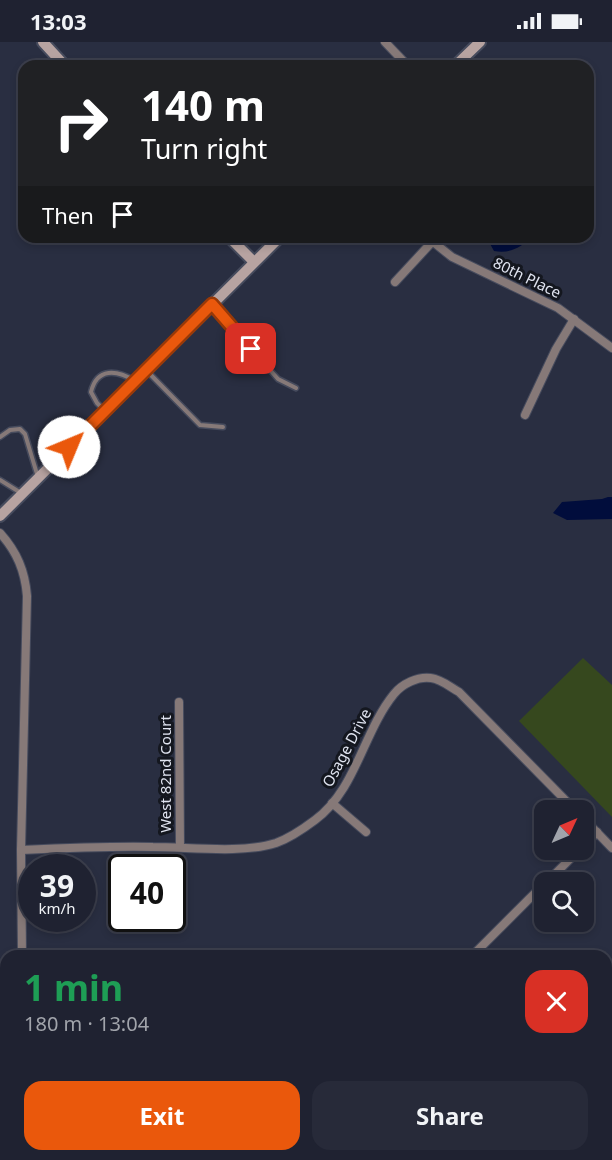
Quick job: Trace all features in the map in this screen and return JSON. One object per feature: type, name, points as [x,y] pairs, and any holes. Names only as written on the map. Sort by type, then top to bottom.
[{"type":"street","points":[[43,42],[60,60]]},
{"type":"street","points":[[385,42],[402,60]]},
{"type":"street","points":[[461,60],[480,42]]},
{"type":"street","points":[[235,243],[254,262]]},
{"type":"street","points":[[0,516],[274,243]]},
{"type":"street","points":[[394,282],[427,243]]},
{"type":"street","name":"80th Place","points":[[434,243],[452,256],[537,296],[574,319],[612,348]]},
{"type":"street","points":[[525,415],[556,349],[574,319]]},
{"type":"street","points":[[0,533],[16,554],[25,579],[27,596],[21,850],[22,950]]},
{"type":"street","name":"Osage Drive","points":[[21,850],[99,846],[248,848],[276,843],[298,832],[318,818],[332,803],[345,785],[395,693],[416,680],[430,678],[444,682],[459,692],[565,800]]},
{"type":"street","name":"West 82nd Court","points":[[179,702],[180,847]]},
{"type":"street","points":[[332,803],[366,832]]},
{"type":"street","points":[[594,829],[612,848]]},
{"type":"street","points":[[594,835],[597,832]]},
{"type":"street","points":[[557,872],[570,860]]},
{"type":"street","points":[[478,950],[534,895]]},
{"type":"lane","points":[[212,304],[278,379],[296,388]]},
{"type":"lane","points":[[147,370],[200,425],[223,427]]},
{"type":"lane","points":[[105,411],[91,392],[93,384],[100,375],[110,372],[122,373],[135,381]]},
{"type":"lane","points":[[0,437],[10,430],[20,429],[25,434],[38,478]]},
{"type":"lane","points":[[0,480],[22,494]]},
{"type":"green space","points":[[583,658],[612,685],[612,817],[519,721]]},
{"type":"shaded area","points":[[490,243],[525,243],[515,249],[494,251]]},
{"type":"shaded area","points":[[612,497],[612,519],[567,520],[553,513],[562,502]]},
{"type":"route","points":[[69,447],[212,304],[251,349]]}]
